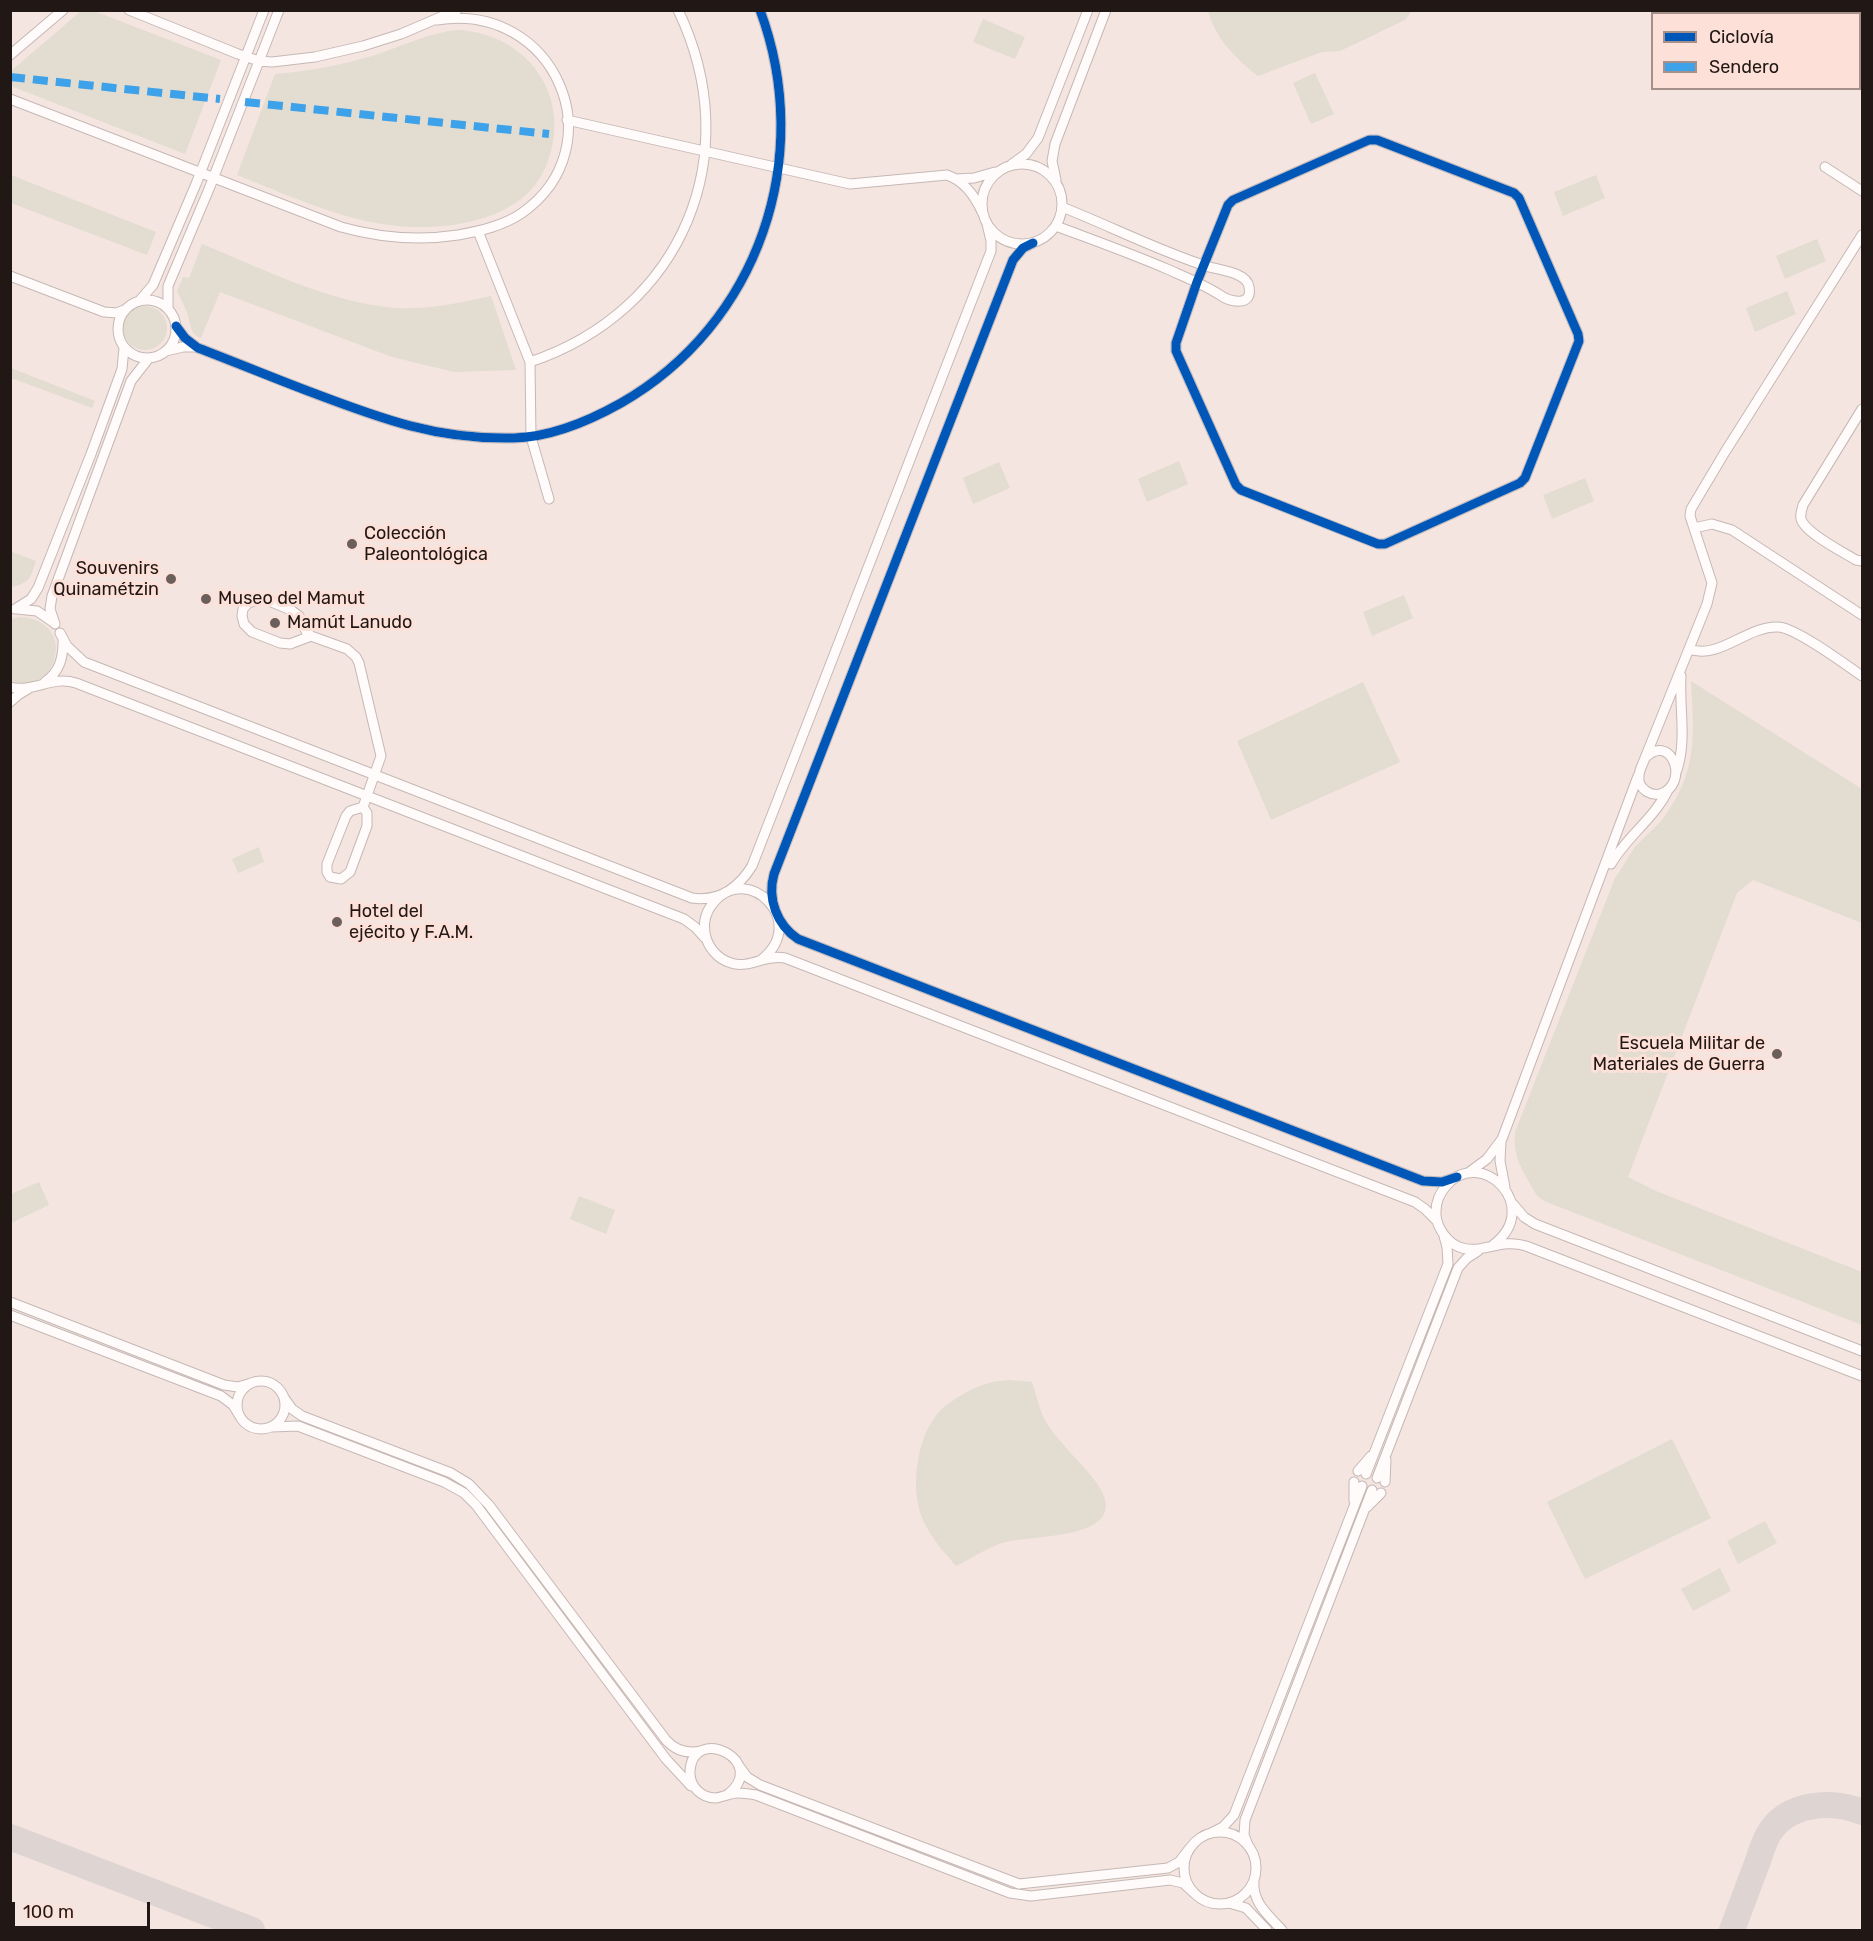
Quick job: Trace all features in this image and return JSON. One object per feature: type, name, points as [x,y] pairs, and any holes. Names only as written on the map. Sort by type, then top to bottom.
[{"type":"street","points":[[129,10],[246,57],[272,62],[340,52],[400,34],[457,10]]},
{"type":"street","points":[[198,348],[183,347],[149,358],[140,357],[124,348],[117,329],[124,310],[140,300],[153,285],[201,173],[264,10]]},
{"type":"street","points":[[279,10],[168,286],[168,309],[185,338],[198,348],[374,417],[412,428],[470,437],[531,437],[573,425],[631,397],[666,372],[698,342],[725,308],[756,251],[771,210],[779,167],[782,126],[779,84],[771,43],[760,10]]},
{"type":"street","points":[[10,99],[324,222],[367,234],[393,238],[449,237],[478,231],[512,219],[532,205],[548,188],[563,155],[567,120],[559,83],[539,52],[509,29],[469,16],[467,10]]},
{"type":"street","points":[[530,362],[564,349],[596,332],[625,309],[650,284],[671,254],[687,222],[699,187],[705,151],[706,115],[702,78],[692,43],[678,10]]},
{"type":"street","points":[[983,214],[983,193],[995,174],[1026,154],[1038,138],[1088,10]]},
{"type":"street","points":[[761,960],[774,947],[779,930],[771,891],[774,874],[1013,260],[1023,248],[1042,239],[1056,226],[1062,207],[1059,188],[1052,168],[1053,150],[1106,10]]},
{"type":"street","points":[[10,55],[62,11]]},
{"type":"street","points":[[437,20],[474,18]]},
{"type":"street","points":[[567,120],[850,184],[947,175],[956,179],[973,195],[983,214],[991,241],[991,251],[752,866],[740,882],[710,907],[706,916],[704,927],[710,946]]},
{"type":"street","points":[[1369,140],[1377,140],[1514,193],[1519,198],[1579,341],[1525,478],[1520,483],[1406,534],[1378,544],[1241,490],[1236,485],[1176,351],[1176,343],[1197,282],[1228,205],[1233,200],[1369,140]]},
{"type":"street","points":[[956,179],[982,177],[1020,164],[1039,168],[1047,173],[1059,188]]},
{"type":"street","points":[[1825,167],[1863,191]]},
{"type":"street","points":[[1056,226],[1142,258],[1197,282],[1233,302],[1246,299],[1249,293],[1250,288],[1242,277],[1203,265],[1062,207]]},
{"type":"street","points":[[987,225],[1002,239],[1022,244],[1032,243]]},
{"type":"street","points":[[478,231],[530,362],[531,437],[549,499]]},
{"type":"street","points":[[149,358],[131,381],[52,596],[50,609],[55,624],[67,646],[84,662],[692,898],[708,898],[745,889],[755,892],[771,903],[787,930],[798,939],[1423,1181],[1442,1182],[1467,1173],[1487,1159],[1502,1139],[1645,758],[1710,594],[1712,584],[1690,516],[1695,500],[1863,235]]},
{"type":"street","points":[[1142,258],[1148,243]]},
{"type":"street","points":[[10,276],[104,312],[124,310]]},
{"type":"street","points":[[140,300],[155,301],[168,309]]},
{"type":"street","points":[[104,312],[117,329]]},
{"type":"street","points":[[166,351],[172,344],[176,326]]},
{"type":"street","points":[[13,610],[31,599],[38,588],[122,369],[124,348]]},
{"type":"street","points":[[1863,409],[1803,504],[1801,512],[1801,520],[1810,531],[1856,560],[1863,561]]},
{"type":"street","points":[[1694,528],[1712,524],[1732,530],[1863,615]]},
{"type":"street","points":[[311,636],[290,644],[261,636],[252,632],[244,624],[243,609],[254,600],[264,599],[291,610],[299,616],[311,636],[347,649],[359,663],[381,756],[363,807]]},
{"type":"street","points":[[13,610],[37,611],[55,624]]},
{"type":"street","points":[[1689,649],[1699,653],[1710,651],[1761,629],[1779,626],[1794,632],[1863,676]]},
{"type":"street","points":[[43,684],[57,670],[61,662],[63,642],[60,633]]},
{"type":"street","points":[[1599,884],[1615,857],[1656,811],[1670,786],[1683,740],[1680,702],[1685,659]]},
{"type":"street","points":[[10,702],[23,692],[43,684],[58,680],[70,681],[684,919],[700,931],[723,960],[752,964],[779,957],[801,964],[1415,1202],[1437,1221],[1447,1247],[1448,1264],[1376,1449],[1362,1473]]},
{"type":"street","points":[[10,687],[34,688]]},
{"type":"street","points":[[1645,758],[1656,751],[1665,752],[1672,757],[1676,770]]},
{"type":"street","points":[[1639,774],[1639,783],[1649,793],[1663,793],[1670,786]]},
{"type":"street","points":[[363,807],[367,813],[367,826],[350,872],[340,879],[330,877],[327,864],[346,816],[350,811],[363,807]]},
{"type":"street","points":[[1381,1480],[1387,1453],[1458,1268],[1467,1258],[1489,1247],[1507,1232],[1510,1224],[1512,1215],[1501,1171],[1502,1139]]},
{"type":"street","points":[[1467,1173],[1485,1174],[1493,1178],[1508,1194],[1519,1213],[1534,1224],[1863,1351]]},
{"type":"street","points":[[1437,1221],[1437,1200],[1448,1183],[1457,1177]]},
{"type":"street","points":[[1441,1231],[1455,1245],[1465,1249],[1514,1243],[1526,1246],[1863,1376]]},
{"type":"street","points":[[10,1302],[81,1336],[221,1396],[233,1405],[242,1420],[253,1428],[298,1426],[444,1482],[464,1493],[476,1505],[666,1759],[697,1791],[708,1797],[738,1793],[756,1795],[1010,1893],[1026,1896],[1170,1880],[1183,1883],[1195,1894],[1211,1903],[1229,1903],[1246,1908],[1267,1930]]},
{"type":"street","points":[[10,1315],[81,1336],[225,1385],[238,1386],[255,1381],[270,1382],[282,1392],[292,1408],[302,1416],[448,1472],[469,1484],[489,1505],[666,1740],[681,1750],[692,1752],[716,1748],[723,1750],[734,1757],[747,1777],[760,1785],[996,1877],[1024,1885],[1168,1868],[1179,1862],[1203,1836],[1223,1827],[1234,1815],[1354,1507],[1358,1484]]},
{"type":"street","points":[[239,1415],[237,1402],[248,1384]]},
{"type":"street","points":[[272,1427],[285,1413],[285,1399]]},
{"type":"street","points":[[1282,1930],[1256,1899],[1253,1889],[1256,1862],[1244,1835],[1245,1820],[1364,1511],[1376,1491]]},
{"type":"street","points":[[697,1791],[690,1779],[691,1766],[703,1751]]},
{"type":"street","points":[[727,1795],[738,1781],[737,1763]]},
{"type":"street","points":[[1213,1832],[1232,1834],[1248,1845]]},
{"type":"street","points":[[1189,1849],[1185,1858],[1185,1877],[1195,1894]]},
{"type":"street","points":[[992,1886],[996,1877]]},
{"type":"street","points":[[1229,1903],[1245,1894],[1254,1880]]},
{"type":"shaded area","points":[[1208,10],[1412,11],[1405,20],[1340,51],[1322,52],[1258,76],[1227,47],[1211,21]]},
{"type":"shaded area","points":[[81,11],[94,11],[221,60],[185,154],[11,86],[11,71]]},
{"type":"shaded area","points":[[983,19],[1025,37],[1015,59],[973,42]]},
{"type":"shaded area","points":[[459,30],[483,34],[504,43],[522,55],[537,71],[548,90],[554,111],[554,134],[547,164],[534,186],[509,207],[483,218],[455,225],[412,227],[389,225],[345,215],[301,201],[237,175],[275,74],[351,62],[427,36]]},
{"type":"shaded area","points":[[1315,73],[1334,114],[1311,124],[1293,83]]},
{"type":"shaded area","points":[[11,175],[156,232],[147,255],[11,203]]},
{"type":"shaded area","points":[[1596,175],[1605,198],[1563,216],[1554,192]]},
{"type":"shaded area","points":[[1817,239],[1826,261],[1785,279],[1776,256]]},
{"type":"shaded area","points":[[202,244],[320,292],[370,305],[419,308],[491,296],[516,370],[454,372],[392,357],[220,292],[201,338],[196,336],[177,291],[183,277],[189,278]]},
{"type":"shaded area","points":[[1787,291],[1796,314],[1755,332],[1746,308]]},
{"type":"shaded area","points":[[145,306],[161,312],[167,328],[161,344],[145,350],[129,344],[123,328],[129,312]]},
{"type":"shaded area","points":[[10,368],[95,401],[92,408],[11,378]]},
{"type":"shaded area","points":[[1179,461],[1188,484],[1147,502],[1138,479]]},
{"type":"shaded area","points":[[999,462],[1010,488],[973,504],[963,478]]},
{"type":"shaded area","points":[[1585,478],[1594,501],[1552,519],[1543,495]]},
{"type":"shaded area","points":[[10,551],[36,561],[26,582],[11,587]]},
{"type":"shaded area","points":[[1404,595],[1413,618],[1372,636],[1363,612]]},
{"type":"shaded area","points":[[20,617],[39,622],[51,631],[56,644],[55,658],[49,670],[40,679],[27,683],[11,680],[11,619]]},
{"type":"shaded area","points":[[1691,681],[1862,789],[1862,923],[1753,880],[1737,893],[1628,1177],[1656,1191],[1862,1272],[1862,1325],[1544,1201],[1532,1188],[1516,1153],[1515,1132],[1615,878],[1635,847],[1661,821],[1682,787],[1688,770],[1693,738]]},
{"type":"shaded area","points":[[1363,682],[1400,762],[1271,820],[1237,741]]},
{"type":"shaded area","points":[[259,847],[264,862],[238,873],[232,859]]},
{"type":"shaded area","points":[[39,1182],[49,1205],[11,1223],[11,1194]]},
{"type":"shaded area","points":[[579,1196],[615,1210],[606,1234],[570,1219]]},
{"type":"shaded area","points":[[1009,1380],[1032,1382],[1045,1421],[1096,1482],[1105,1501],[1103,1516],[1092,1525],[1075,1532],[1002,1543],[956,1566],[931,1534],[919,1510],[916,1481],[920,1450],[931,1423],[949,1404],[980,1386]]},
{"type":"shaded area","points":[[1672,1439],[1711,1518],[1585,1579],[1547,1502]]},
{"type":"shaded area","points":[[1765,1521],[1777,1543],[1738,1564],[1727,1541]]},
{"type":"shaded area","points":[[1720,1568],[1731,1591],[1693,1611],[1681,1589]]},
{"type":"taxiway","points":[[1732,1930],[1765,1842],[1776,1824],[1797,1810],[1823,1805],[1850,1808],[1862,1812]]},
{"type":"taxiway","points":[[10,1837],[252,1930]]},
{"type":"marked path","points":[[10,77],[220,99]]},
{"type":"marked path","points":[[245,102],[549,134]]},
{"type":"cycle path","points":[[176,326],[185,338],[198,348],[359,410],[433,431],[486,438],[542,435],[569,427],[621,403],[669,370],[709,329],[740,283],[763,232],[777,179],[781,123],[775,66],[760,10]]},
{"type":"cycle path","points":[[1369,140],[1377,140],[1514,193],[1519,198],[1579,341],[1525,478],[1520,483],[1385,544],[1378,544],[1241,490],[1236,485],[1176,351],[1176,343],[1197,282],[1228,205],[1233,200],[1369,140]]},
{"type":"cycle path","points":[[1033,243],[1023,248],[1013,260],[774,874],[772,893],[779,919],[798,939],[1423,1181],[1442,1182],[1457,1177]]},
{"type":"place","name":"Colección Paleontológica","points":[[352,544]]},
{"type":"place","name":"Souvenirs Quinamétzin","points":[[171,579]]},
{"type":"place","name":"Museo del Mamut","points":[[206,599]]},
{"type":"place","name":"Mamút Lanudo","points":[[275,623]]},
{"type":"place","name":"Hotel del ejécito y F.A.M.","points":[[337,922]]},
{"type":"place","name":"Escuela Militar de Materiales de Guerra","points":[[1777,1054]]}]
